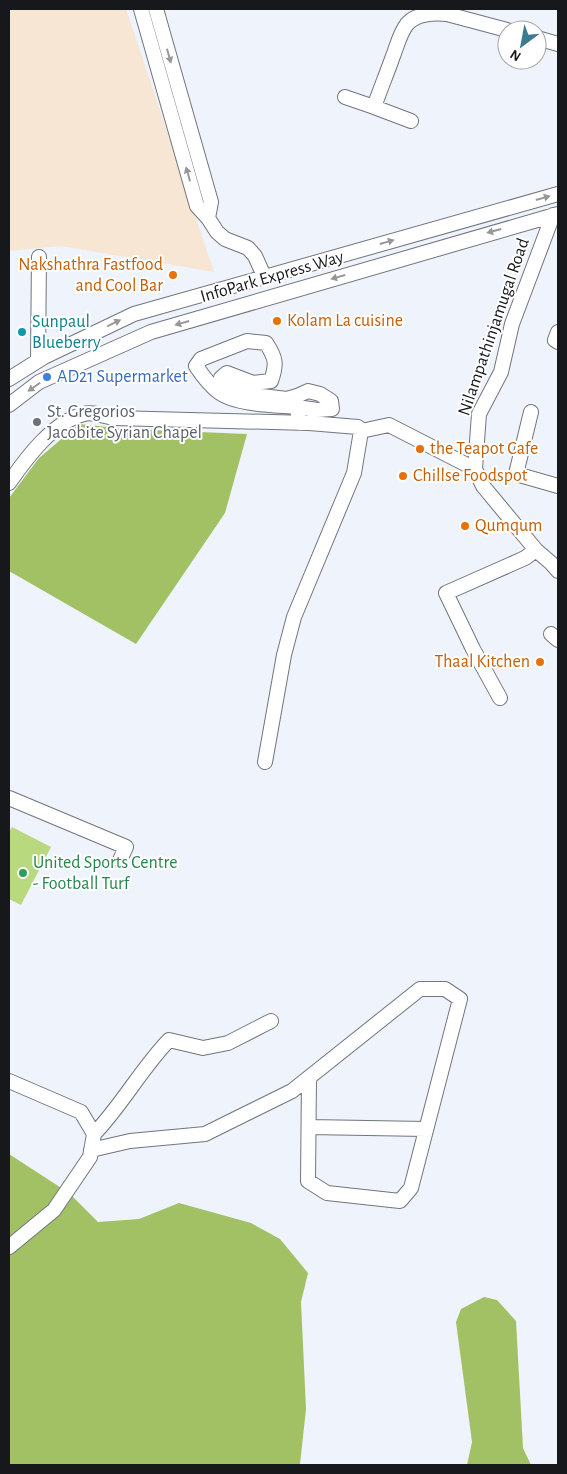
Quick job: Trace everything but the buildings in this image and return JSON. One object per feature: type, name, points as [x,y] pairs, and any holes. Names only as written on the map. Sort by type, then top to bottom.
[{"type":"street","points":[[141,9],[197,206],[221,236],[248,248],[252,252],[264,276]]},
{"type":"street","points":[[156,9],[211,202],[208,218]]},
{"type":"street","points":[[374,108],[400,37],[414,18],[437,13],[447,14],[497,27]]},
{"type":"street","points":[[345,97],[410,121]]},
{"type":"street","name":"InfoPark Express Way","points":[[9,378],[38,360],[134,314],[558,194]]},
{"type":"street","name":"InfoPark Express Way","points":[[9,404],[39,382],[151,332],[481,235],[556,215]]},
{"type":"street","name":"Nilampathinjamugal Road","points":[[475,469],[479,414],[501,372],[512,324],[556,215]]},
{"type":"street","points":[[38,360],[40,258]]},
{"type":"street","points":[[558,332],[555,340],[558,342]]},
{"type":"street","points":[[247,341],[266,343],[274,354],[275,371],[271,381],[253,383],[228,373],[221,378],[223,386],[244,394],[287,399],[308,391],[320,394],[331,401],[332,409],[317,410],[298,407],[231,399],[220,393],[202,376],[196,366],[201,359],[247,341]]},
{"type":"street","points":[[298,407],[299,423]]},
{"type":"street","points":[[532,412],[516,474],[558,486]]},
{"type":"street","points":[[9,483],[40,444],[59,426],[86,413],[114,418],[299,423],[358,427],[362,431]]},
{"type":"street","points":[[362,431],[389,425],[475,469],[483,486],[536,550],[556,563]]},
{"type":"street","points":[[265,762],[284,656],[294,617],[354,473],[362,431]]},
{"type":"street","points":[[500,698],[473,649],[446,592],[524,558],[536,550]]},
{"type":"street","points":[[9,798],[126,847],[120,860]]},
{"type":"street","points":[[91,1150],[130,1142],[205,1134],[292,1091],[420,989],[445,989],[460,999],[411,1188],[400,1201],[327,1193],[308,1181],[309,1078]]},
{"type":"street","points":[[9,1247],[54,1210],[90,1158],[94,1134],[108,1119],[154,1056],[169,1040],[203,1048],[228,1043],[271,1021]]},
{"type":"street","points":[[9,1081],[81,1112],[94,1134]]},
{"type":"street","points":[[308,1127],[426,1129]]},
{"type":"shaded area","points":[[9,9],[126,9],[214,272],[61,246],[9,251]]},
{"type":"green space","points":[[79,424],[127,429],[247,434],[225,513],[136,644],[9,571],[9,498],[39,458]]},
{"type":"green space","name":"United Sports Centre - Football Turf","points":[[12,827],[51,847],[21,905],[9,899],[9,832]]},
{"type":"green space","points":[[9,1154],[69,1193],[98,1222],[139,1219],[179,1203],[251,1223],[280,1239],[308,1273],[301,1302],[306,1409],[301,1465],[9,1465]]},
{"type":"green space","points":[[484,1297],[497,1300],[516,1321],[523,1448],[531,1465],[467,1465],[472,1442],[456,1322],[461,1309]]},
{"type":"place","name":"Nakshathra Fastfood and Cool Bar","points":[[173,275]]},
{"type":"place","name":"Kolam La cuisine","points":[[277,321]]},
{"type":"place","name":"Sunpaul Blueberry","points":[[22,332]]},
{"type":"place","name":"AD21 Supermarket","points":[[47,377]]},
{"type":"place","name":"St. Gregorios Jacobite Syrian Chapel","points":[[37,422]]},
{"type":"place","name":"the Teapot Cafe","points":[[420,449]]},
{"type":"place","name":"Chillse Foodspot","points":[[403,476]]},
{"type":"place","name":"Qumqum","points":[[465,526]]},
{"type":"place","name":"Thaal Kitchen","points":[[540,662]]},
{"type":"place","name":"United Sports Centre - Football Turf","points":[[23,873]]}]
